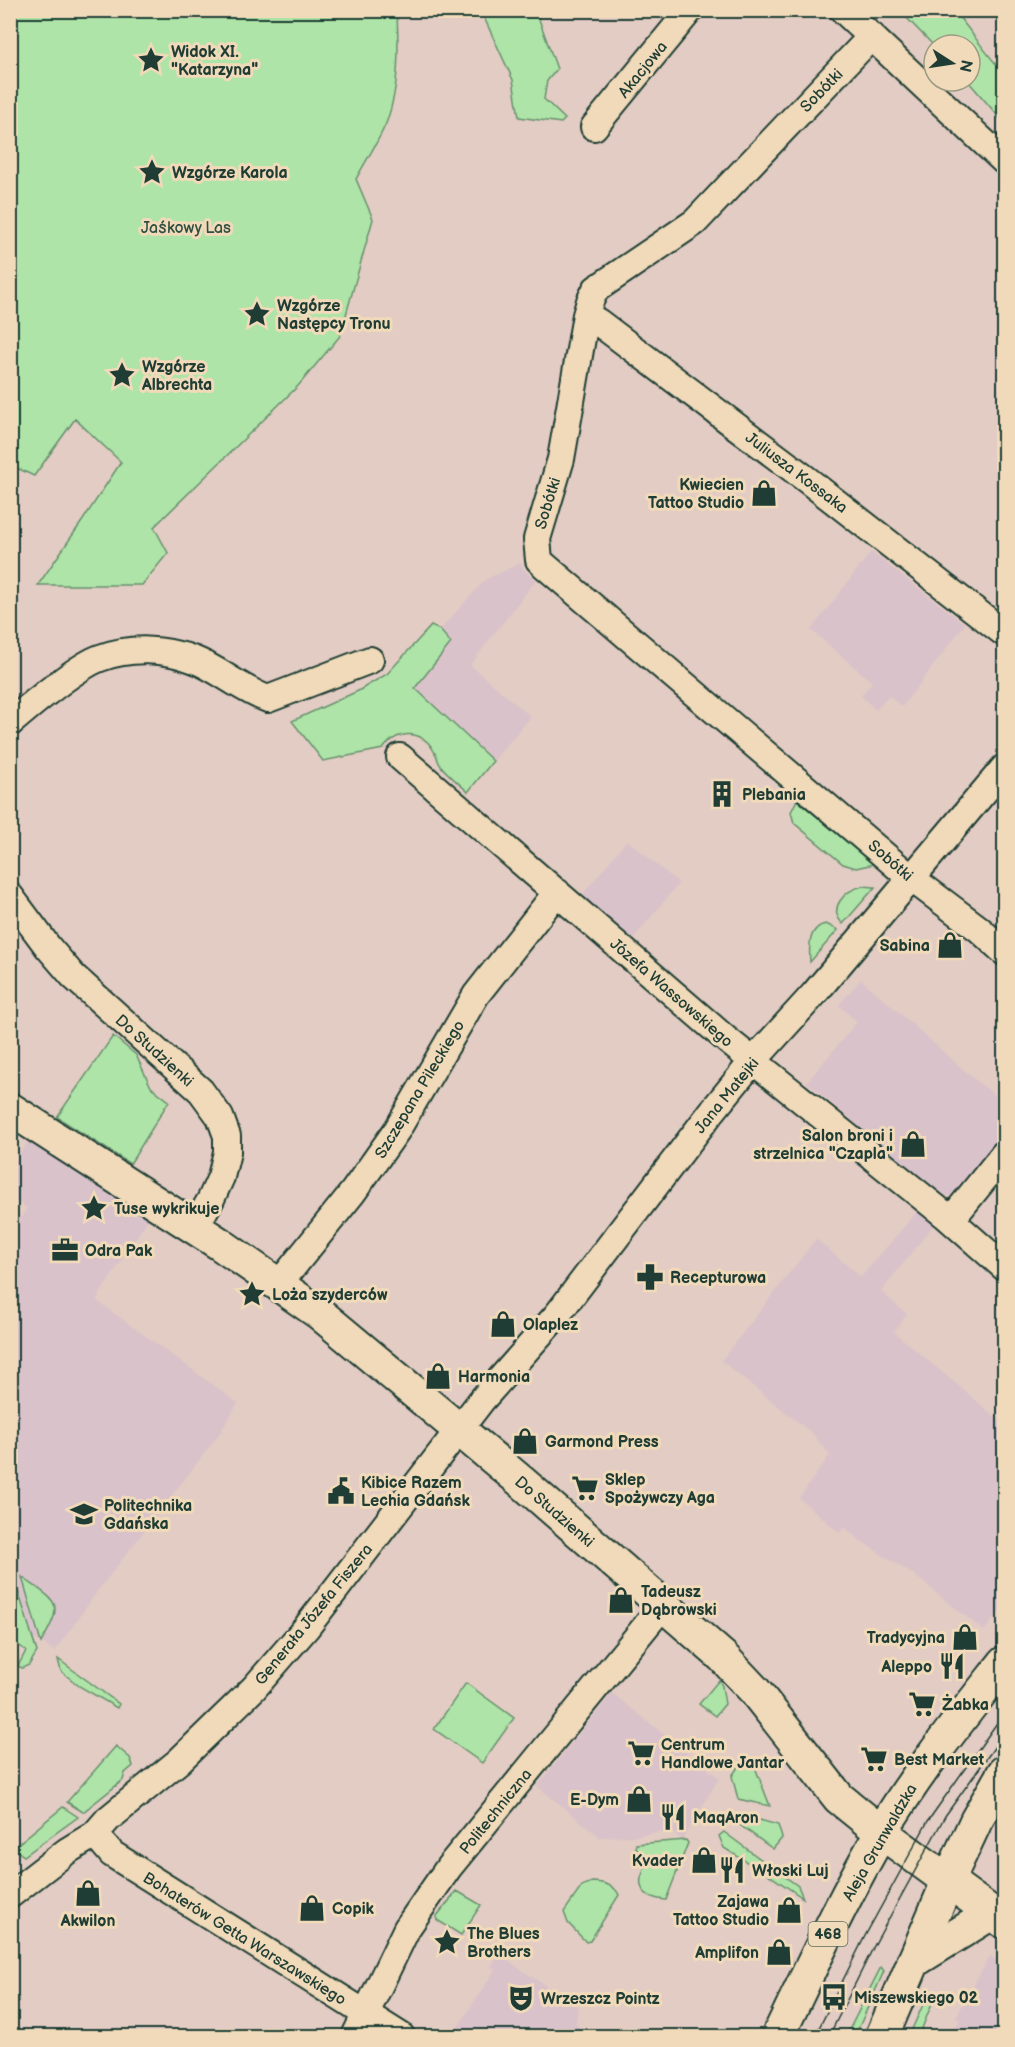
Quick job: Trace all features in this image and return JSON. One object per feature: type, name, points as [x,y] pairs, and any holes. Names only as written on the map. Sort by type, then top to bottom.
[{"type":"main road","name":"Do Studzienki","points":[[10,1109],[195,1227],[319,1313],[523,1483],[723,1657],[754,1690],[839,1798],[881,1832],[998,1917]]},
{"type":"main road","name":"Aleja Grunwaldzka","points":[[778,2037],[835,1919],[881,1832],[936,1750],[1005,1663]]},
{"type":"main road","points":[[882,2037],[948,1881],[976,1821],[1005,1772]]},
{"type":"main road","points":[[913,1962],[998,1917]]},
{"type":"street","name":"Akacjowa","points":[[594,127],[690,10]]},
{"type":"street","points":[[843,10],[1005,161]]},
{"type":"street","name":"Sobótki","points":[[872,36],[695,222],[596,289],[586,315],[561,459],[537,539],[539,560],[911,878],[979,929],[1005,952]]},
{"type":"street","name":"Juliusza Kossaka","points":[[586,315],[787,464],[1005,633]]},
{"type":"street","points":[[10,723],[67,679],[98,659],[129,650],[174,654],[195,660],[268,699],[370,660]]},
{"type":"street","name":"Józefa Wassowskiego","points":[[400,757],[753,1061],[951,1220],[1005,1267]]},
{"type":"street","name":"Jana Matejki","points":[[458,1430],[557,1316],[753,1061],[814,994],[1005,768]]},
{"type":"street","name":"Szczepana Pileckiego","points":[[279,1284],[353,1192],[397,1130],[476,996],[557,892]]},
{"type":"street","name":"Do Studzienki","points":[[10,896],[73,976],[201,1091],[220,1117],[227,1137],[227,1152],[221,1177],[195,1227]]},
{"type":"street","points":[[951,1220],[1005,1154]]},
{"type":"street","name":"Generała Józefa Fiszera","points":[[10,1895],[67,1851],[95,1834],[108,1819],[179,1761],[254,1688],[306,1628],[458,1430]]},
{"type":"street","name":"Politechniczna","points":[[361,2026],[407,1928],[449,1867],[664,1604]]},
{"type":"street","name":"Bohaterów Getta Warszawskiego","points":[[95,1834],[112,1854],[361,2026],[401,2037]]},
{"type":"shaded area","points":[[871,552],[965,624],[902,707],[889,696],[876,710],[861,696],[872,682],[811,630]]},
{"type":"shaded area","points":[[520,563],[525,571],[536,580],[470,665],[531,717],[493,761],[415,687],[451,643],[440,630],[485,580]]},
{"type":"shaded area","points":[[627,840],[679,883],[633,939],[582,895]]},
{"type":"shaded area","points":[[861,979],[1004,1103],[1004,1136],[956,1196],[941,1196],[807,1082],[857,1022],[839,1005]]},
{"type":"shaded area","name":"Politechnika Gdańska","points":[[29,1140],[149,1218],[96,1300],[238,1403],[218,1436],[97,1592],[55,1651],[11,1625],[10,1227],[14,1229],[27,1208],[11,1197],[10,1169]]},
{"type":"shaded area","points":[[919,1209],[935,1223],[881,1292],[907,1314],[894,1332],[1004,1424],[1004,1605],[984,1631],[914,1575],[858,1539],[844,1527],[840,1533],[799,1498],[830,1455],[812,1433],[721,1361],[816,1239],[861,1277]]},
{"type":"shaded area","name":"Centrum Handlowe Jantar","points":[[612,1693],[719,1778],[682,1840],[669,1830],[636,1836],[600,1837],[537,1786]]},
{"type":"shaded area","name":"Wrzeszcz Pointz","points":[[499,1955],[578,2007],[576,2023],[585,2036],[452,2036],[495,1970],[491,1967]]},
{"type":"shaded area","points":[[990,1956],[1004,1965],[1004,2036],[950,2036],[960,2020],[956,2017]]},
{"type":"green space","name":"Jaśkowy Las","points":[[11,10],[413,11],[397,15],[397,69],[391,108],[380,136],[356,179],[373,219],[340,336],[298,386],[154,527],[168,553],[142,585],[38,585],[121,462],[75,419],[34,476],[17,468],[11,491]]},
{"type":"green space","points":[[481,11],[536,11],[557,69],[547,81],[544,99],[565,119],[561,123],[519,117],[513,80]]},
{"type":"green space","points":[[900,11],[954,11],[971,33],[922,33]]},
{"type":"green space","points":[[982,47],[1004,72],[1004,123],[978,93],[982,93]]},
{"type":"green space","points":[[431,626],[440,630],[451,643],[415,688],[493,761],[468,792],[447,773],[424,739],[410,734],[396,738],[383,749],[323,761],[292,721],[358,691],[387,674]]},
{"type":"green space","points":[[797,800],[874,864],[856,868],[843,864],[794,823],[791,812]]},
{"type":"green space","points":[[863,886],[875,887],[843,924],[837,912],[840,900],[850,891]]},
{"type":"green space","points":[[826,924],[838,930],[810,962],[810,945],[813,934],[816,929]]},
{"type":"green space","points":[[113,1036],[136,1055],[151,1087],[169,1101],[130,1164],[57,1117]]},
{"type":"green space","points":[[11,1568],[37,1652],[29,1665],[22,1668],[18,1666],[26,1651],[11,1639]]},
{"type":"green space","points":[[22,1577],[44,1592],[54,1604],[53,1619],[41,1643]]},
{"type":"green space","points":[[58,1659],[119,1704],[117,1708],[79,1686],[61,1671]]},
{"type":"green space","points":[[719,1680],[725,1704],[715,1716],[699,1704]]},
{"type":"green space","points":[[466,1683],[514,1718],[482,1763],[434,1729]]},
{"type":"green space","points":[[116,1746],[130,1758],[133,1766],[125,1773],[123,1780],[83,1812],[67,1802]]},
{"type":"green space","points":[[742,1761],[753,1762],[770,1806],[738,1799],[732,1776]]},
{"type":"green space","points":[[63,1807],[78,1817],[24,1856],[13,1848]]},
{"type":"green space","points":[[737,1814],[778,1825],[782,1838],[773,1849],[733,1820]]},
{"type":"green space","points":[[724,1832],[763,1861],[758,1869],[724,1848],[719,1836]]},
{"type":"green space","points":[[686,1840],[688,1843],[666,1900],[648,1895],[644,1892],[641,1883],[645,1862],[636,1844]]},
{"type":"green space","points":[[770,1866],[798,1886],[803,1898],[765,1872]]},
{"type":"green space","points":[[592,1882],[608,1885],[619,1895],[590,1941],[586,1942],[568,1923],[564,1912],[582,1886]]},
{"type":"green space","points":[[457,1891],[481,1905],[461,1935],[437,1920],[436,1917]]},
{"type":"green space","points":[[881,1967],[884,1971],[855,2036],[846,2036]]},
{"type":"green space","points":[[930,1989],[936,1993],[919,2036],[909,2036]]},
{"type":"tram line","points":[[815,2036],[865,1936],[928,1821],[1004,1713]]},
{"type":"tram line","points":[[829,2036],[876,1942],[945,1816],[1004,1734]]},
{"type":"place","name":"Widok XI. \"Katarzyna\"","points":[[151,60]]},
{"type":"place","name":"Wzgórze Karola","points":[[152,172]]},
{"type":"place","name":"Wzgórze Następcy Tronu","points":[[257,314]]},
{"type":"place","name":"Wzgórze Albrechta","points":[[122,375]]},
{"type":"place","name":"Kwiecien Tattoo Studio","points":[[764,493]]},
{"type":"place","name":"Plebania","points":[[722,794]]},
{"type":"place","name":"Sabina","points":[[950,945]]},
{"type":"place","name":"Salon broni i strzelnica \"Czapla\"","points":[[913,1144]]},
{"type":"place","name":"Tuse wykrikuje","points":[[94,1208]]},
{"type":"place","name":"Odra Pak","points":[[65,1250]]},
{"type":"place","name":"Recepturowa","points":[[650,1277]]},
{"type":"place","name":"Loża szyderców","points":[[252,1294]]},
{"type":"place","name":"Olaplez","points":[[503,1324]]},
{"type":"place","name":"Harmonia","points":[[438,1376]]},
{"type":"place","name":"Garmond Press","points":[[525,1441]]},
{"type":"place","name":"Sklep Spożywczy Aga","points":[[585,1488]]},
{"type":"place","name":"Kibice Razem Lechia Gdańsk","points":[[341,1491]]},
{"type":"place","name":"Politechnika Gdańska","points":[[84,1514]]},
{"type":"place","name":"Tadeusz Dąbrowski","points":[[621,1600]]},
{"type":"place","name":"Tradycyjna","points":[[965,1637]]},
{"type":"place","name":"Aleppo","points":[[952,1666]]},
{"type":"place","name":"Żabka","points":[[922,1704]]},
{"type":"place","name":"Centrum Handlowe Jantar","points":[[641,1753]]},
{"type":"place","name":"Best Market","points":[[874,1759]]},
{"type":"place","name":"E-Dym","points":[[639,1799]]},
{"type":"place","name":"MaqAron","points":[[673,1817]]},
{"type":"place","name":"Kvader","points":[[704,1860]]},
{"type":"place","name":"Włoski Luj","points":[[732,1870]]},
{"type":"place","name":"Akwilon","points":[[88,1893]]},
{"type":"place","name":"Copik","points":[[312,1908]]},
{"type":"place","name":"Zajawa Tattoo Studio","points":[[789,1910]]},
{"type":"place","name":"The Blues Brothers","points":[[447,1942]]},
{"type":"place","name":"Amplifon","points":[[779,1952]]},
{"type":"place","name":"Miszewskiego 02","points":[[834,1997]]},
{"type":"place","name":"Wrzeszcz Pointz","points":[[521,1998]]}]
